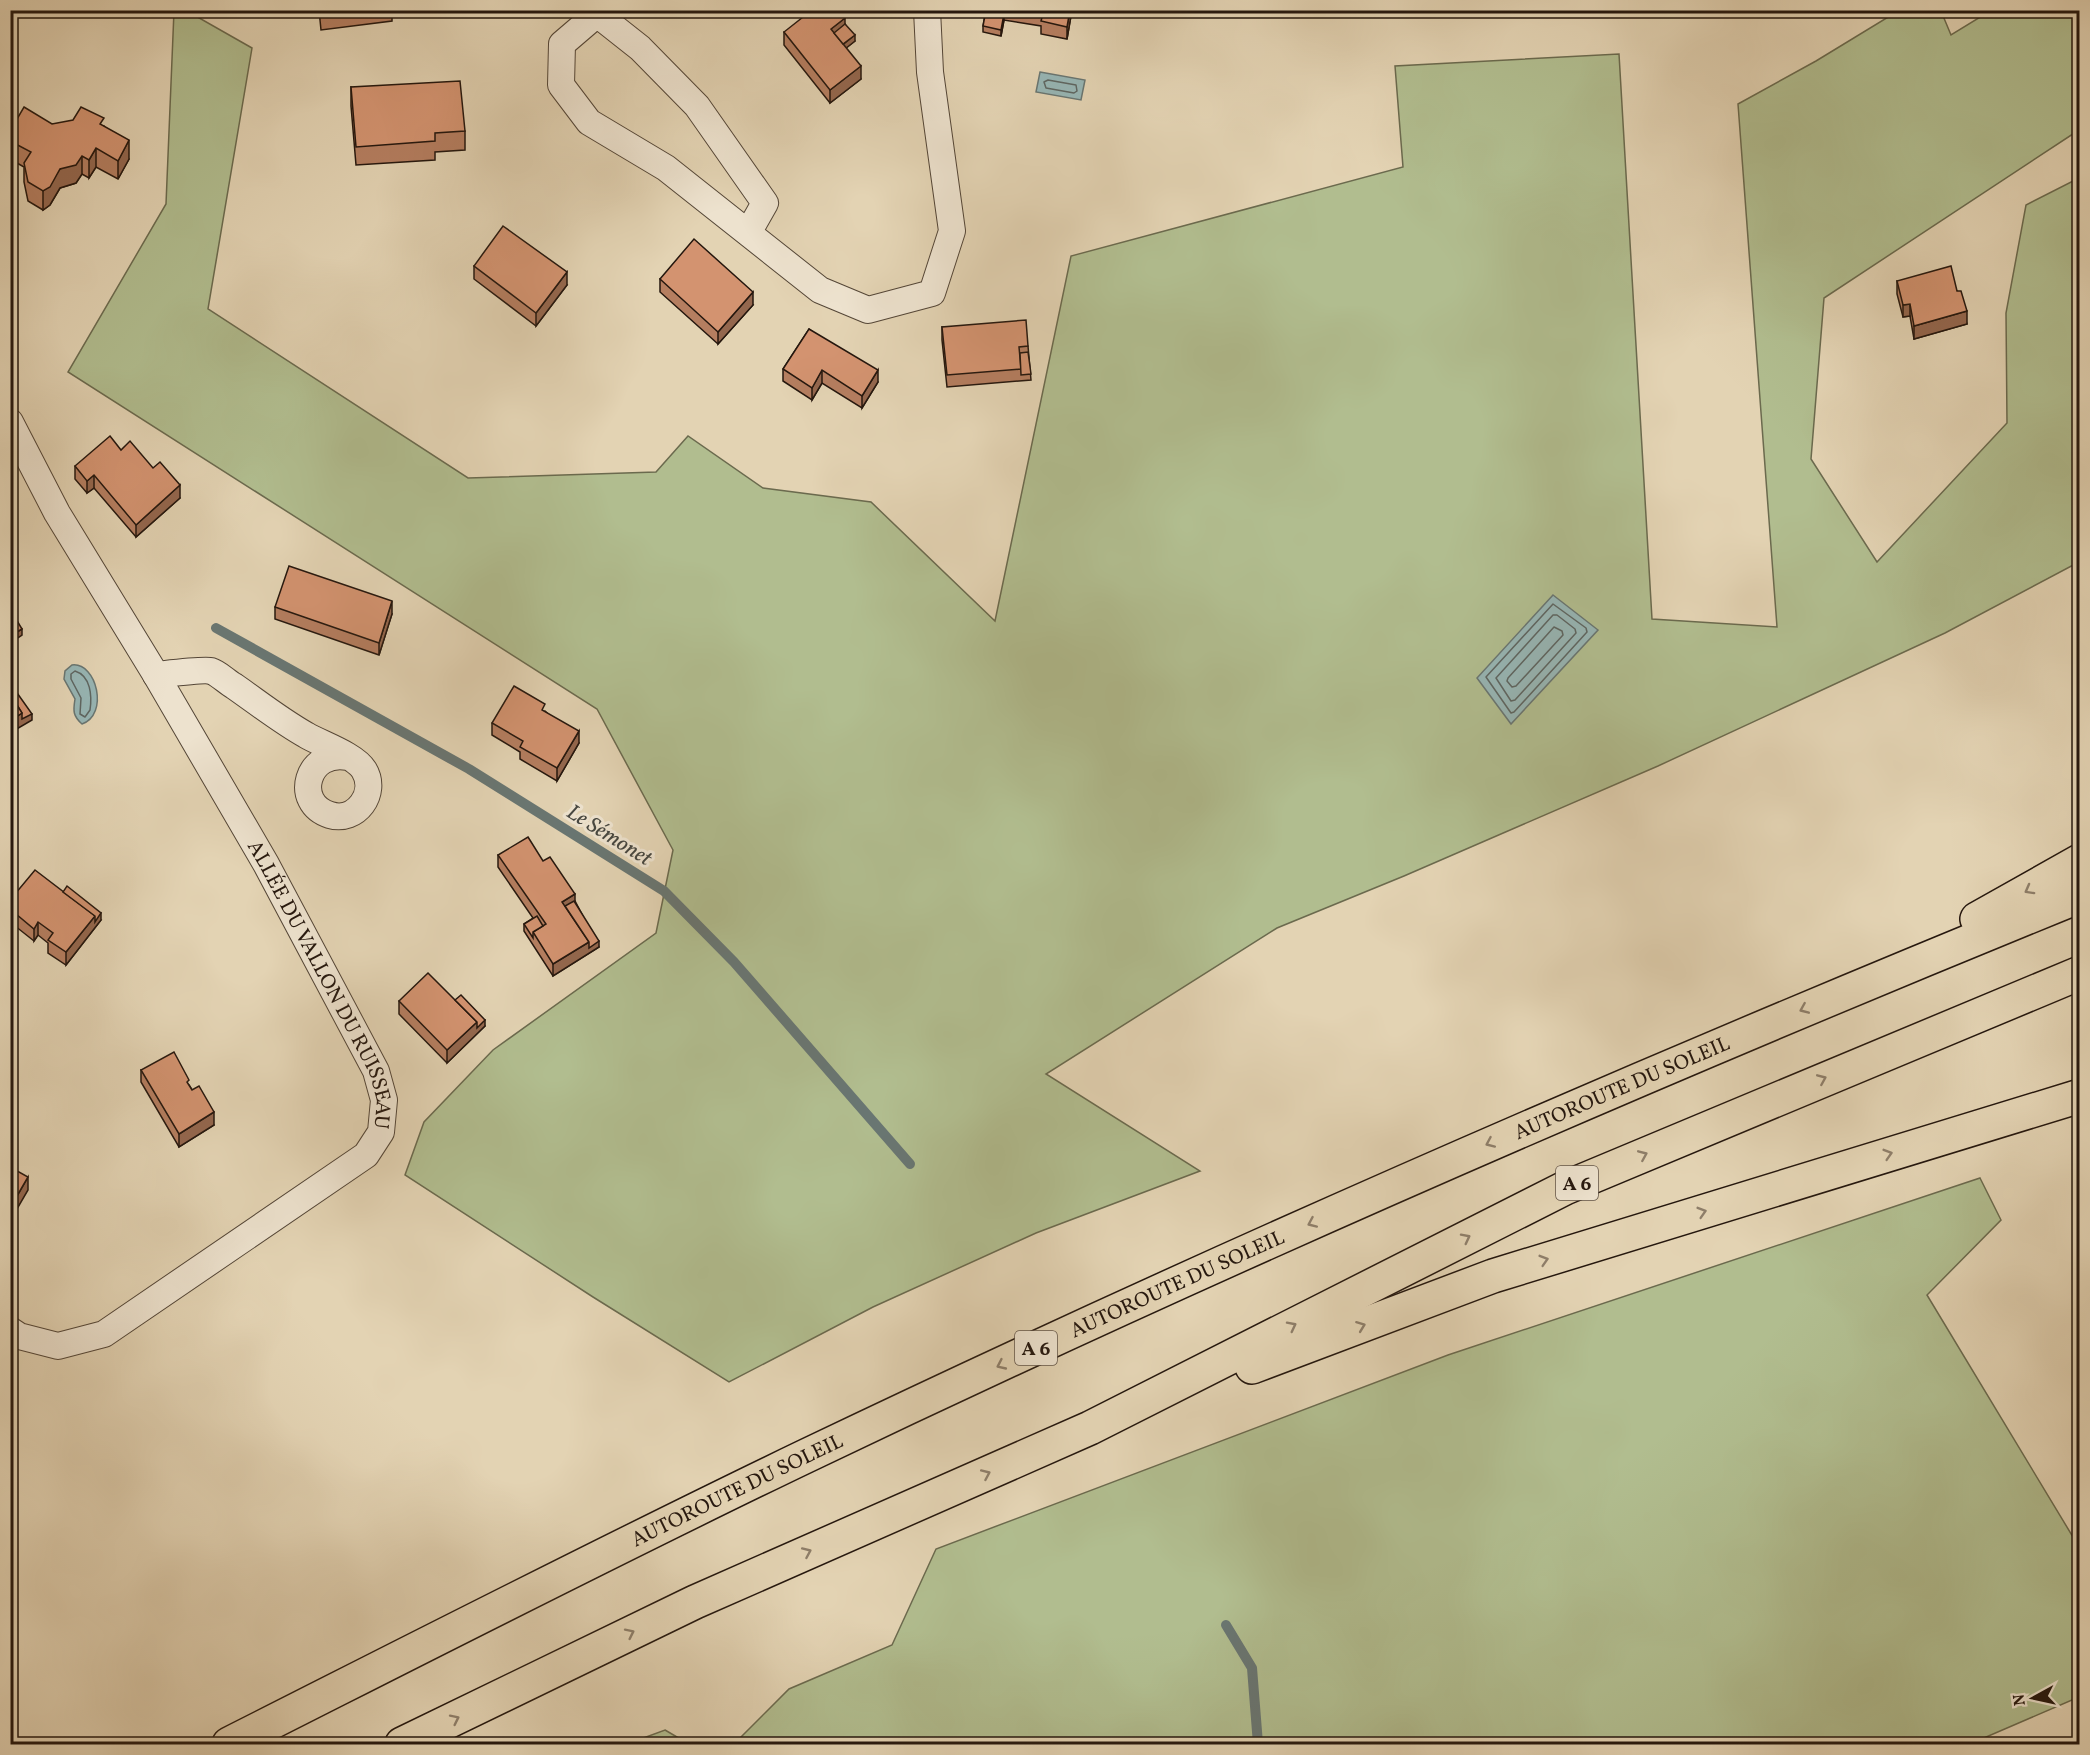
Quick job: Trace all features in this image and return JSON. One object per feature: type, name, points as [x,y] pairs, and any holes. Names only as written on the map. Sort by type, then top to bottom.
[{"type":"highway","points":[[1858,986],[2079,861]]},
{"type":"highway","name":"AUTOROUTE DU SOLEIL","points":[[229,1744],[802,1458],[1047,1343],[1555,1114],[2079,896]]},
{"type":"highway","name":"A 6","points":[[402,1744],[695,1602],[1090,1428],[1565,1188],[2079,973]]},
{"type":"highway","points":[[1090,1428],[1493,1276],[2079,1096]]},
{"type":"street","points":[[748,233],[765,203],[697,106],[640,48],[597,14],[562,44],[561,85],[589,122],[666,168],[748,233],[820,290],[868,310],[932,293],[952,231],[930,72],[927,10]]},
{"type":"street","name":"ALLÉE DU VALLON DU RUISSEAU","points":[[10,422],[57,513],[156,675],[266,864],[376,1071],[384,1100],[381,1132],[366,1155],[104,1334],[58,1346],[19,1336],[10,1330]]},
{"type":"street","points":[[156,675],[211,671],[304,735],[348,757]]},
{"type":"green space","points":[[174,11],[187,11],[252,48],[208,309],[468,478],[656,472],[688,436],[763,488],[871,502],[995,621],[1071,256],[1403,167],[1395,66],[1619,54],[1652,619],[1777,627],[1738,104],[1816,61],[1898,11],[1941,11],[1951,35],[1990,11],[2079,11],[2079,130],[1824,298],[1811,459],[1877,562],[2007,423],[2006,313],[2026,205],[2079,178],[2079,562],[1945,633],[1658,766],[1404,876],[1277,928],[1046,1074],[1200,1171],[1036,1233],[873,1307],[729,1382],[405,1175],[424,1122],[493,1050],[656,933],[673,850],[597,709],[68,372],[166,204]]},
{"type":"green space","points":[[1980,1178],[2001,1220],[1927,1295],[2079,1547],[2079,1697],[1970,1744],[734,1744],[789,1689],[892,1645],[936,1549],[1448,1355]]},
{"type":"green space","points":[[665,1730],[689,1744],[627,1744]]},
{"type":"water","points":[[1040,72],[1085,80],[1081,100],[1036,92]]},
{"type":"water","points":[[1553,595],[1598,630],[1511,724],[1477,678]]},
{"type":"water","points":[[72,665],[81,666],[88,672],[96,690],[95,711],[90,719],[82,724],[75,716],[75,699],[64,679],[65,671]]},
{"type":"building","points":[[320,10],[378,10],[321,17]]},
{"type":"building","points":[[812,10],[840,10],[845,18],[831,29],[861,66],[830,90],[784,32]]},
{"type":"building","points":[[986,10],[1004,14],[1001,30],[983,26]]},
{"type":"building","points":[[1023,10],[1070,10],[1067,27],[1041,21],[1043,14]]},
{"type":"building","points":[[845,24],[855,35],[843,44],[834,33]]},
{"type":"building","points":[[460,81],[465,131],[435,133],[435,141],[356,147],[351,87]]},
{"type":"building","points":[[24,107],[52,124],[73,120],[81,107],[104,118],[100,124],[129,140],[118,161],[96,148],[89,160],[82,156],[76,165],[60,169],[50,187],[43,191],[28,182],[24,163],[31,152],[10,141],[10,131]]},
{"type":"building","points":[[503,226],[567,272],[536,313],[474,266]]},
{"type":"building","points":[[694,239],[753,292],[718,332],[660,279]]},
{"type":"building","points":[[1951,266],[1957,291],[1961,291],[1967,311],[1914,326],[1910,304],[1903,305],[1897,281]]},
{"type":"building","points":[[1026,320],[1028,346],[1019,347],[1021,369],[947,375],[942,327]]},
{"type":"building","points":[[809,329],[878,370],[862,396],[822,370],[812,388],[783,369]]},
{"type":"building","points":[[1028,352],[1031,374],[1021,375],[1020,353]]},
{"type":"building","points":[[110,436],[121,450],[130,441],[153,468],[160,462],[180,485],[136,525],[94,475],[87,481],[75,466]]},
{"type":"building","points":[[289,566],[392,601],[379,643],[275,607]]},
{"type":"building","points":[[13,614],[22,629],[10,636],[10,616]]},
{"type":"building","points":[[10,676],[15,684],[10,687]]},
{"type":"building","points":[[514,686],[545,704],[542,710],[579,731],[557,768],[520,747],[523,741],[492,723]]},
{"type":"building","points":[[15,690],[32,714],[22,719],[22,713],[10,694]]},
{"type":"building","points":[[10,694],[22,713],[10,721]]},
{"type":"building","points":[[528,837],[543,861],[550,857],[575,894],[562,902],[589,942],[553,964],[533,932],[546,924],[498,855]]},
{"type":"building","points":[[35,870],[95,916],[66,952],[48,940],[53,933],[38,922],[34,929],[10,909],[10,900]]},
{"type":"building","points":[[67,886],[101,913],[95,922],[95,916],[63,892]]},
{"type":"building","points":[[574,901],[599,941],[589,948],[589,942],[565,906]]},
{"type":"building","points":[[537,916],[543,926],[533,932],[533,938],[524,924]]},
{"type":"building","points":[[428,973],[477,1022],[447,1050],[399,1001]]},
{"type":"building","points":[[461,995],[485,1020],[477,1028],[477,1022],[455,1000]]},
{"type":"building","points":[[174,1052],[192,1090],[199,1086],[214,1112],[179,1134],[141,1070]]},
{"type":"building","points":[[10,1167],[28,1177],[10,1208]]},
{"type":"waterway","name":"Le Sémonet","points":[[216,628],[469,769],[664,891],[734,962],[910,1164]]},
{"type":"waterway","name":"Le Sémonet","points":[[1226,1625],[1252,1668],[1258,1744]]}]
